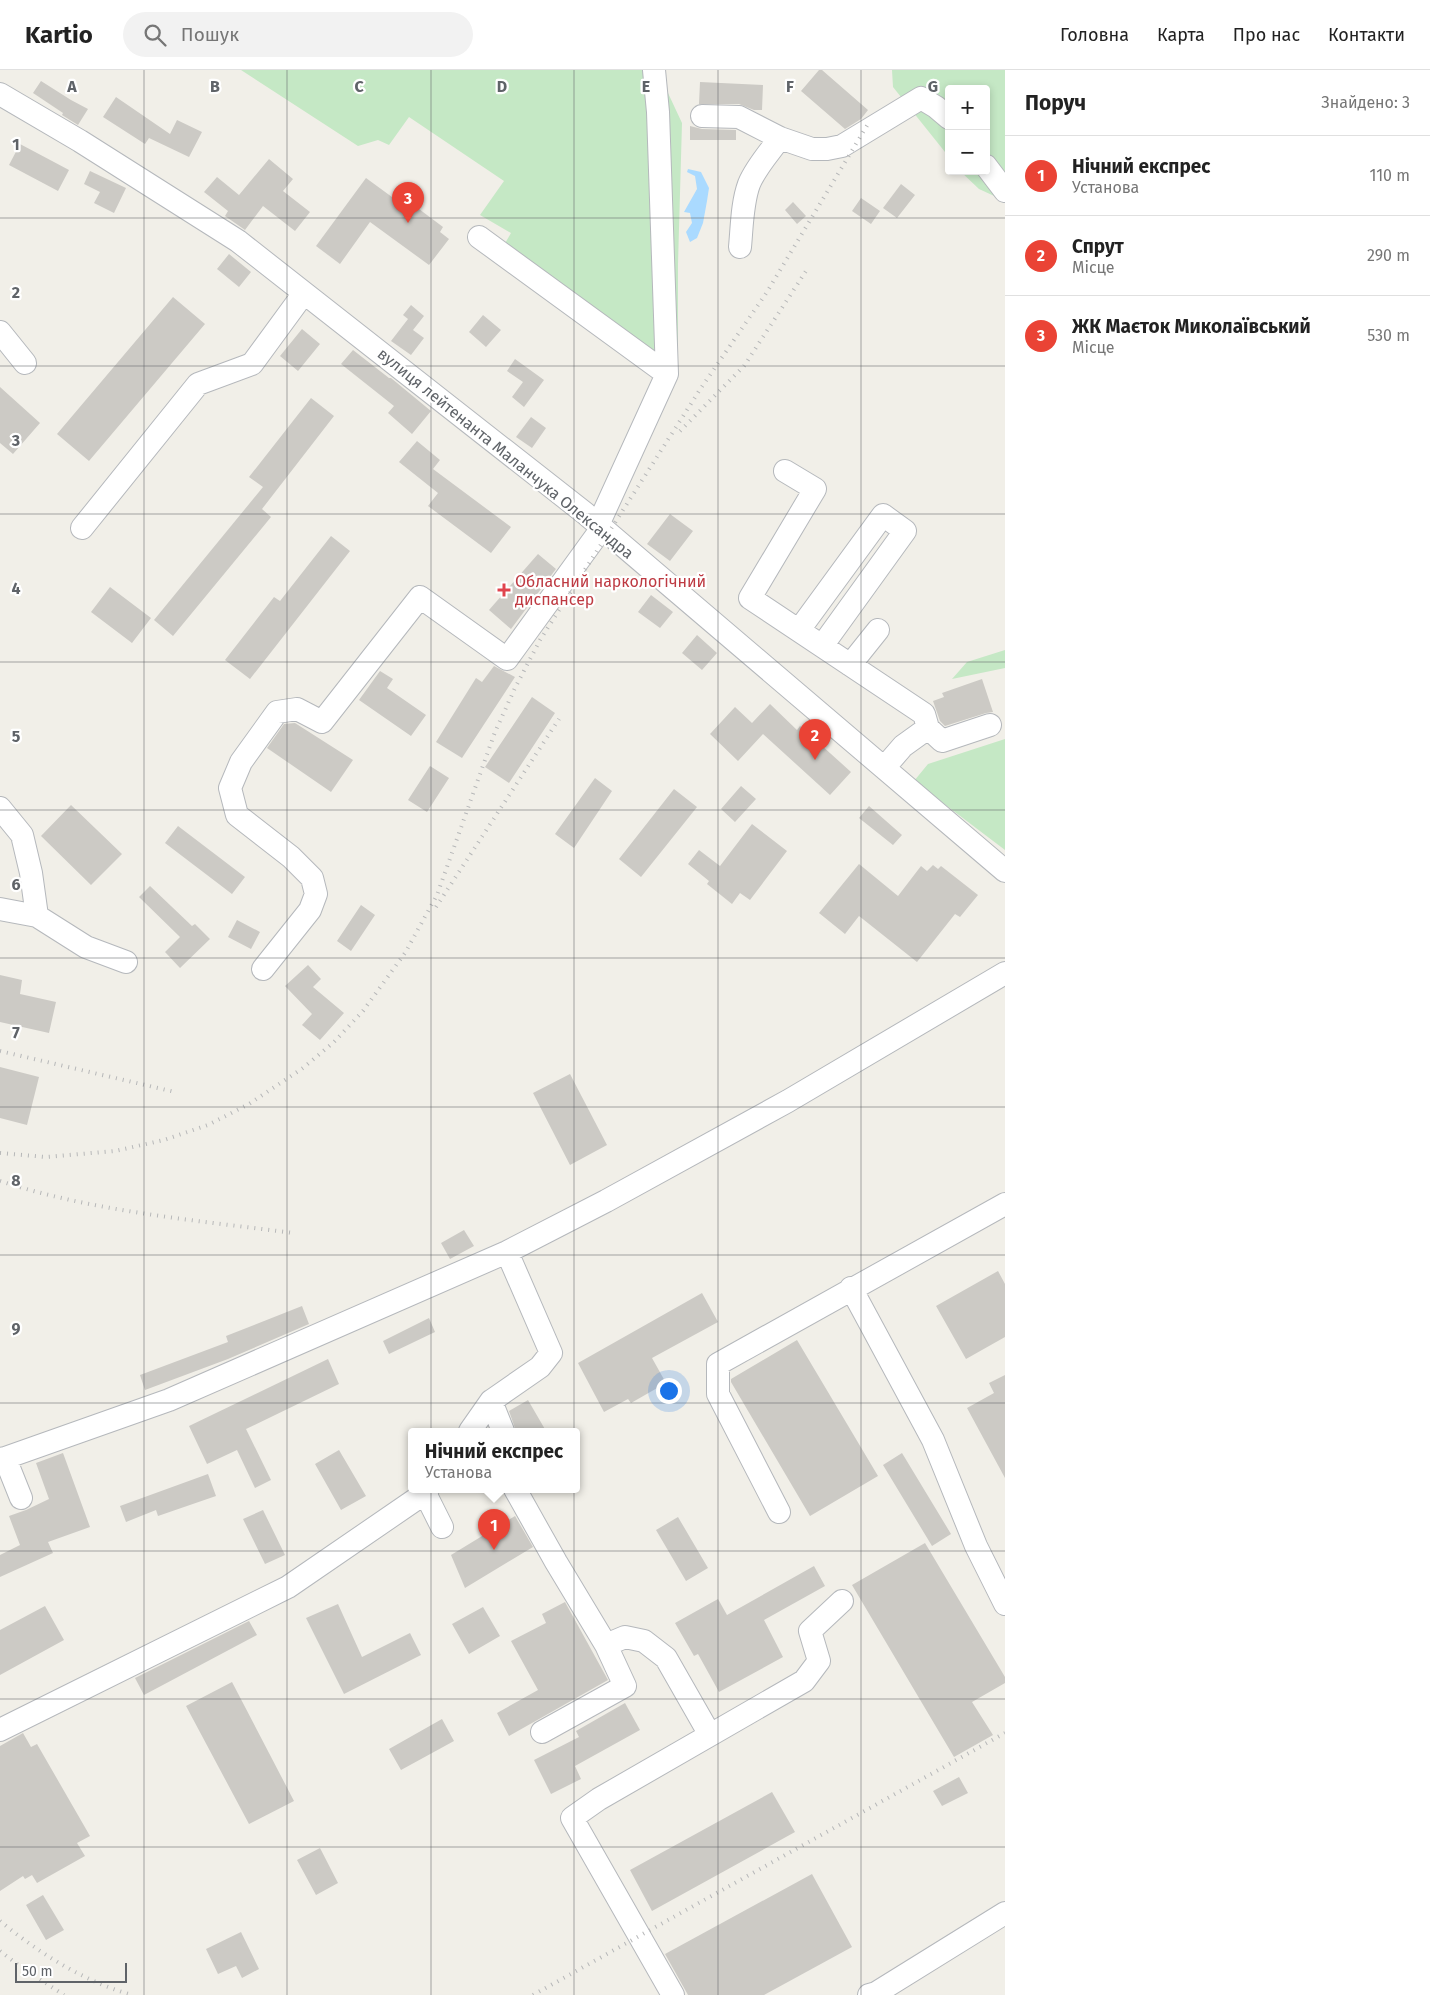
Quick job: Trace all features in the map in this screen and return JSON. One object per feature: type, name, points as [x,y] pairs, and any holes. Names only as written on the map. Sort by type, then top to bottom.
[{"type":"street","points":[[263,969],[310,910],[316,894],[312,878],[291,857],[237,815],[230,788],[242,762],[277,712],[298,709],[322,722],[420,596],[507,659],[600,527],[667,374],[658,112],[654,70]]},
{"type":"street","name":"вулиця лейтенанта Маланчука Олександра","points":[[0,94],[80,141],[238,240],[600,527],[1005,871]]},
{"type":"street","points":[[702,116],[739,117],[780,138],[812,149],[827,149],[842,146],[921,98],[945,115]]},
{"type":"street","points":[[740,246],[749,184],[756,170],[780,138]]},
{"type":"street","points":[[990,171],[1005,191]]},
{"type":"street","points":[[479,237],[667,374]]},
{"type":"street","points":[[82,528],[198,384],[252,364],[304,293]]},
{"type":"street","points":[[0,332],[25,363]]},
{"type":"street","points":[[784,471],[815,489],[750,598],[924,714],[928,728],[942,741],[990,725]]},
{"type":"street","points":[[799,630],[883,515],[905,531],[822,646]]},
{"type":"street","points":[[850,665],[878,630]]},
{"type":"street","points":[[884,768],[903,746],[928,728]]},
{"type":"street","points":[[0,808],[22,835],[31,873],[37,916]]},
{"type":"street","points":[[0,909],[37,916],[86,947],[126,962]]},
{"type":"street","points":[[21,1498],[3,1459],[169,1400],[507,1252],[606,1201],[788,1101],[1005,972]]},
{"type":"street","points":[[778,1512],[718,1394],[718,1364],[1005,1204]]},
{"type":"street","points":[[472,1428],[491,1401],[540,1367],[551,1353],[507,1252]]},
{"type":"street","points":[[852,1288],[933,1440],[976,1546],[1005,1604]]},
{"type":"street","points":[[491,1401],[502,1428]]},
{"type":"street","points":[[0,1730],[288,1587],[424,1493]]},
{"type":"street","points":[[428,1493],[442,1527]]},
{"type":"street","points":[[517,1493],[606,1645],[625,1686],[542,1732]]},
{"type":"street","points":[[672,1995],[572,1818],[599,1798],[804,1681],[818,1661],[810,1631],[842,1601]]},
{"type":"street","points":[[606,1645],[625,1637],[644,1641],[666,1658],[710,1735]]},
{"type":"street","points":[[869,1995],[876,1993],[1005,1914]]},
{"type":"green space","points":[[241,70],[664,70],[668,93],[682,123],[678,264],[678,374],[497,257],[511,233],[480,215],[504,181],[409,117],[389,145],[378,140],[358,146]]},
{"type":"green space","points":[[892,70],[1005,70],[1005,201],[979,189],[964,175],[990,175],[990,85],[945,85],[945,152],[893,87]]},
{"type":"green space","points":[[1005,650],[1005,668],[952,679],[967,662]]},
{"type":"green space","points":[[1005,739],[1005,850],[914,781],[928,764]]},
{"type":"water","points":[[688,169],[701,172],[709,188],[703,223],[697,238],[690,242],[686,232],[692,223],[690,213],[684,212],[697,189],[695,176],[687,172]]},
{"type":"building","points":[[819,70],[822,70],[868,110],[861,119],[845,129],[801,91]]},
{"type":"building","points":[[41,81],[88,109],[78,125],[33,93]]},
{"type":"building","points":[[700,82],[763,85],[762,110],[754,110],[739,104],[699,104]]},
{"type":"building","points":[[116,97],[170,134],[177,120],[202,132],[189,157],[149,138],[145,144],[103,117]]},
{"type":"building","points":[[690,126],[702,129],[736,130],[736,140],[690,140]]},
{"type":"building","points":[[20,144],[69,170],[58,191],[9,165]]},
{"type":"building","points":[[269,159],[293,179],[283,191],[310,212],[295,231],[263,206],[245,230],[225,216],[228,211],[204,192],[217,177],[239,195]]},
{"type":"building","points":[[90,171],[126,188],[114,213],[94,203],[100,192],[84,184]]},
{"type":"building","points":[[366,178],[407,208],[411,203],[443,227],[440,232],[449,239],[429,265],[370,222],[340,264],[316,246]]},
{"type":"building","points":[[901,184],[915,195],[897,218],[883,208]]},
{"type":"building","points":[[861,198],[880,211],[871,224],[852,211]]},
{"type":"building","points":[[793,202],[806,216],[797,224],[785,210]]},
{"type":"building","points":[[229,254],[251,272],[239,287],[217,269]]},
{"type":"building","points":[[173,297],[205,324],[89,461],[57,434]]},
{"type":"building","points":[[411,305],[424,316],[413,330],[424,338],[411,355],[391,341],[408,319],[403,315]]},
{"type":"building","points":[[483,315],[501,330],[486,347],[469,332]]},
{"type":"building","points":[[302,329],[320,344],[298,371],[280,356]]},
{"type":"building","points":[[353,350],[431,411],[412,434],[388,413],[394,406],[341,364]]},
{"type":"building","points":[[515,359],[544,380],[524,407],[512,397],[523,382],[507,371]]},
{"type":"building","points":[[0,387],[40,423],[13,454],[0,443]]},
{"type":"building","points":[[311,398],[334,416],[262,509],[271,517],[173,636],[154,620],[263,487],[249,477]]},
{"type":"building","points":[[531,417],[546,428],[532,448],[516,437]]},
{"type":"building","points":[[417,441],[440,460],[433,469],[511,527],[491,553],[428,506],[438,493],[399,462]]},
{"type":"building","points":[[670,514],[693,531],[670,561],[647,544]]},
{"type":"building","points":[[331,536],[350,551],[250,679],[225,660],[274,597],[280,601]]},
{"type":"building","points":[[538,554],[556,569],[511,629],[489,610]]},
{"type":"building","points":[[110,587],[151,618],[132,643],[91,612]]},
{"type":"building","points":[[651,595],[673,612],[660,628],[638,612]]},
{"type":"building","points":[[697,635],[717,653],[702,670],[682,653]]},
{"type":"building","points":[[494,666],[515,677],[462,758],[436,742],[476,678],[482,682]]},
{"type":"building","points":[[380,671],[393,679],[387,688],[426,715],[411,736],[359,700]]},
{"type":"building","points":[[982,679],[993,712],[945,726],[940,721],[933,701],[944,697],[942,693]]},
{"type":"building","points":[[532,697],[555,713],[509,783],[485,767]]},
{"type":"building","points":[[770,704],[797,730],[800,726],[851,772],[830,795],[763,734],[738,761],[710,734],[735,707],[752,723]]},
{"type":"building","points":[[295,723],[353,760],[331,792],[267,748],[284,724]]},
{"type":"building","points":[[430,766],[449,778],[427,812],[408,800]]},
{"type":"building","points":[[595,778],[612,791],[574,848],[555,834]]},
{"type":"building","points":[[741,786],[756,799],[735,822],[721,809]]},
{"type":"building","points":[[674,789],[697,807],[641,877],[619,859]]},
{"type":"building","points":[[71,805],[122,854],[91,885],[41,836]]},
{"type":"building","points":[[869,806],[902,835],[893,845],[859,818]]},
{"type":"building","points":[[752,824],[787,851],[750,900],[740,893],[732,904],[707,884],[709,881],[688,864],[699,850],[720,866]]},
{"type":"building","points":[[178,826],[245,877],[232,894],[165,843]]},
{"type":"building","points":[[859,864],[898,896],[921,866],[927,871],[933,865],[938,869],[941,866],[978,895],[960,917],[955,914],[917,962],[859,916],[845,934],[819,913]]},
{"type":"building","points":[[150,886],[192,926],[195,924],[210,939],[180,968],[165,952],[180,937],[139,897]]},
{"type":"building","points":[[361,905],[375,915],[351,951],[337,941]]},
{"type":"building","points":[[237,920],[260,932],[251,949],[228,937]]},
{"type":"building","points":[[308,965],[321,979],[313,987],[344,1013],[320,1040],[302,1025],[312,1014],[285,986]]},
{"type":"building","points":[[0,975],[22,980],[20,994],[56,1002],[49,1033],[0,1022]]},
{"type":"building","points":[[0,1067],[39,1077],[27,1125],[0,1118]]},
{"type":"building","points":[[570,1074],[607,1145],[570,1165],[533,1093]]},
{"type":"building","points":[[464,1230],[474,1246],[450,1259],[441,1243]]},
{"type":"building","points":[[998,1271],[1005,1284],[1005,1337],[966,1359],[936,1306]]},
{"type":"building","points":[[702,1293],[718,1322],[652,1358],[666,1383],[631,1403],[628,1399],[604,1412],[578,1363]]},
{"type":"building","points":[[302,1306],[309,1324],[228,1359],[145,1390],[140,1375],[228,1342],[226,1336]]},
{"type":"building","points":[[429,1318],[435,1332],[389,1354],[383,1341]]},
{"type":"building","points":[[797,1340],[878,1476],[810,1516],[731,1382],[731,1379]]},
{"type":"building","points":[[328,1359],[339,1384],[246,1429],[271,1480],[255,1488],[237,1450],[207,1464],[189,1426]]},
{"type":"building","points":[[1005,1375],[1005,1478],[967,1408],[994,1393],[989,1383]]},
{"type":"building","points":[[528,1400],[544,1428],[515,1428],[509,1411]]},
{"type":"building","points":[[339,1450],[366,1496],[341,1510],[315,1464]]},
{"type":"building","points":[[63,1453],[90,1527],[48,1542],[53,1553],[0,1577],[0,1555],[20,1545],[9,1516],[49,1499],[36,1463]]},
{"type":"building","points":[[902,1453],[951,1534],[932,1546],[883,1465]]},
{"type":"building","points":[[208,1474],[216,1496],[158,1516],[156,1510],[126,1522],[120,1506]]},
{"type":"building","points":[[263,1510],[285,1555],[265,1564],[243,1519]]},
{"type":"building","points":[[515,1516],[533,1547],[465,1588],[451,1555]]},
{"type":"building","points":[[678,1517],[708,1568],[686,1581],[656,1530]]},
{"type":"building","points":[[925,1543],[1005,1677],[1005,1683],[972,1702],[993,1735],[954,1757],[852,1585]]},
{"type":"building","points":[[814,1566],[825,1586],[764,1620],[783,1657],[719,1692],[698,1654],[694,1656],[675,1623],[718,1599],[727,1615]]},
{"type":"building","points":[[565,1602],[608,1680],[509,1736],[497,1713],[538,1690],[511,1641],[546,1623],[542,1614]]},
{"type":"building","points":[[338,1604],[362,1657],[410,1633],[421,1655],[344,1694],[306,1618]]},
{"type":"building","points":[[45,1606],[64,1640],[0,1675],[0,1630]]},
{"type":"building","points":[[483,1607],[500,1636],[469,1654],[452,1624]]},
{"type":"building","points":[[249,1621],[257,1635],[144,1695],[135,1678]]},
{"type":"building","points":[[232,1682],[294,1801],[249,1824],[186,1706]]},
{"type":"building","points":[[625,1703],[640,1730],[575,1766],[581,1779],[551,1794],[534,1760],[579,1737],[576,1731]]},
{"type":"building","points":[[442,1719],[454,1741],[401,1770],[389,1749]]},
{"type":"building","points":[[23,1733],[31,1747],[37,1744],[90,1836],[77,1843],[85,1856],[37,1883],[32,1875],[25,1879],[23,1876],[0,1891],[0,1746]]},
{"type":"building","points":[[959,1777],[968,1793],[942,1806],[933,1791]]},
{"type":"building","points":[[772,1792],[795,1832],[652,1911],[630,1870]]},
{"type":"building","points":[[320,1848],[338,1883],[316,1895],[297,1860]]},
{"type":"building","points":[[812,1874],[852,1947],[764,1995],[688,1995],[665,1954]]},
{"type":"building","points":[[43,1895],[64,1930],[46,1940],[26,1905]]},
{"type":"building","points":[[241,1932],[259,1969],[242,1978],[236,1966],[218,1974],[206,1949]]},
{"type":"railway","points":[[0,1153],[46,1157],[115,1151],[164,1140],[208,1125],[249,1104],[303,1068],[334,1042],[363,1011],[405,953],[437,895],[495,732],[540,640],[701,388],[767,292],[868,124]]},
{"type":"railway","points":[[680,431],[744,366],[806,271]]},
{"type":"railway","points":[[436,907],[559,719]]},
{"type":"railway","points":[[0,1051],[175,1092]]},
{"type":"railway","points":[[0,1181],[36,1192],[109,1208],[293,1233]]},
{"type":"railway","points":[[533,1995],[1005,1733]]},
{"type":"railway","points":[[0,1921],[62,1965],[96,1982],[132,1995]]},
{"type":"railway","points":[[0,1951],[64,1995]]},
{"type":"place","name":"ЖК Маєток Миколаївський","points":[[408,223]]},
{"type":"place","name":"Обласний наркологічний диспансер","points":[[504,590]]},
{"type":"place","name":"Спрут","points":[[815,760]]},
{"type":"place","name":"Нічний експрес","points":[[494,1550]]}]
